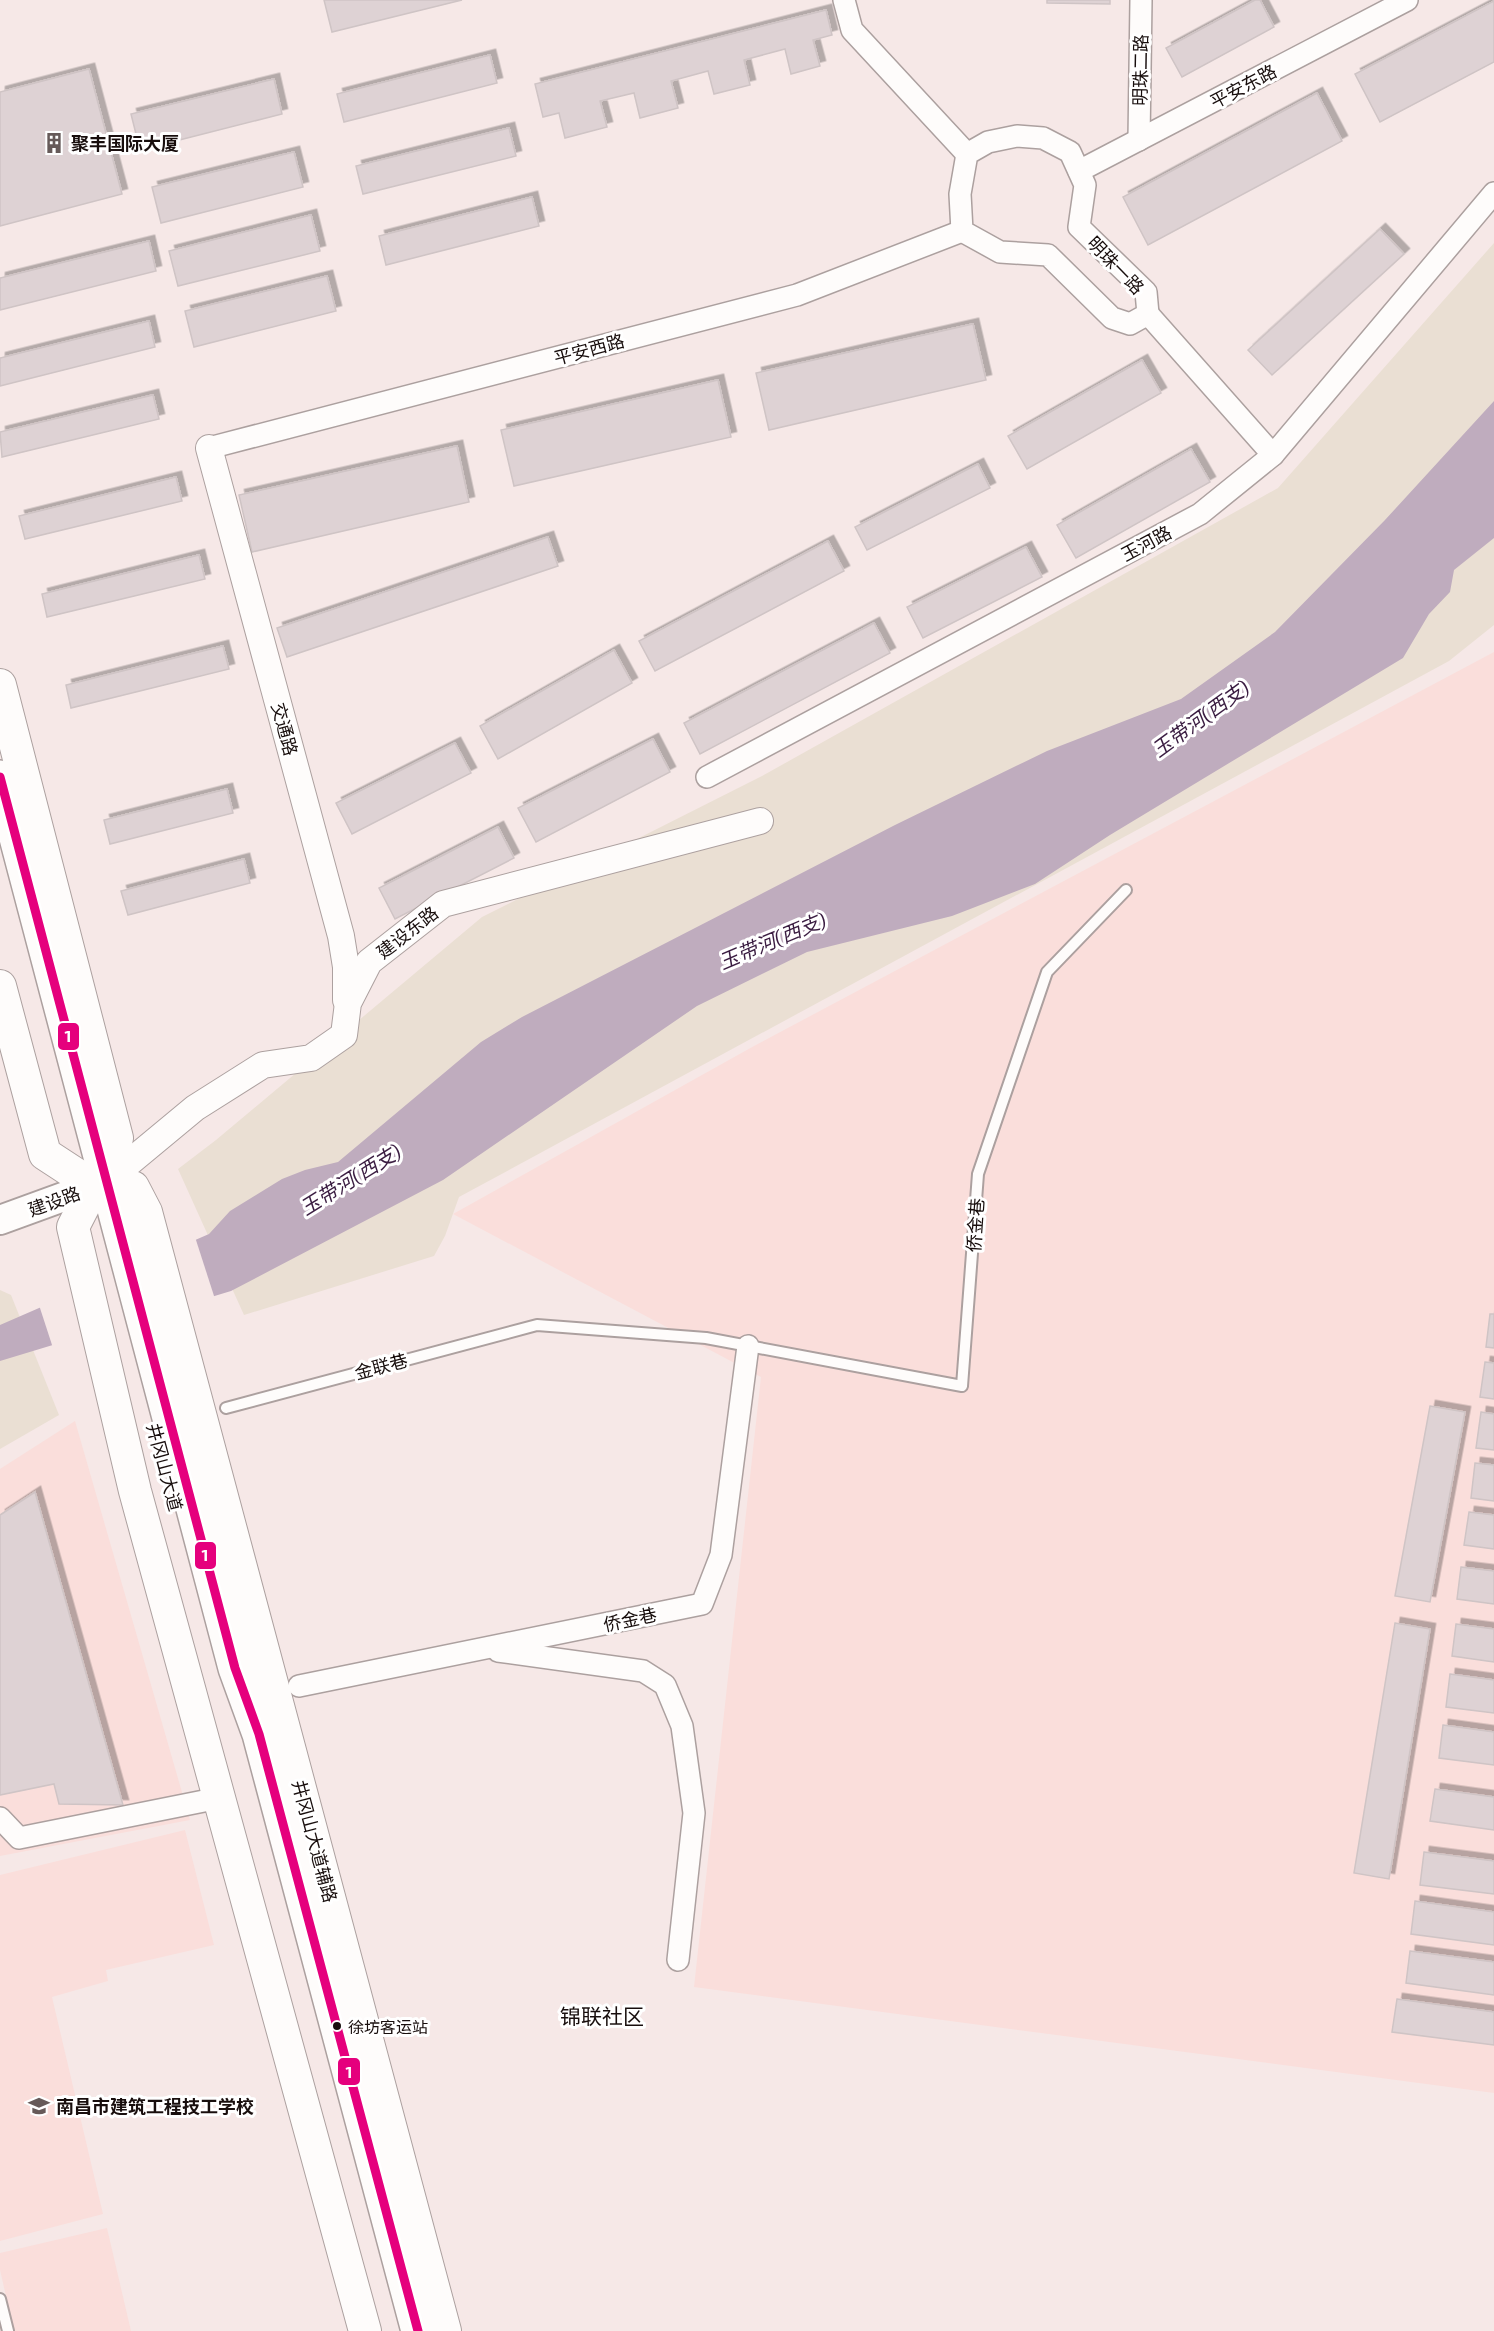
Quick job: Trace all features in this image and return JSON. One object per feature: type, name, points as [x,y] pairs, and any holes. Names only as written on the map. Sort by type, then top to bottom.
[{"type":"highway","name":"井冈山大道","points":[[0,777],[115,1252],[238,1740],[262,1803],[402,2331]]},
{"type":"highway","name":"井冈山大道","points":[[0,844],[100,1184]]},
{"type":"highway","name":"井冈山大道","points":[[139,1341],[235,1668],[259,1734],[418,2331]]},
{"type":"main road","points":[[0,685],[117,1138],[100,1184],[73,1227],[135,1491],[365,2331]]},
{"type":"main road","points":[[0,986],[45,1154],[100,1184]]},
{"type":"main road","name":"井冈山大道辅路","points":[[100,1184],[134,1187],[146,1212],[445,2331]]},
{"type":"main road","name":"建设路","points":[[0,1220],[100,1184]]},
{"type":"street","points":[[844,0],[852,30],[968,154],[960,194],[962,231]]},
{"type":"street","name":"明珠二路","points":[[1139,140],[1141,0]]},
{"type":"street","name":"平安东路","points":[[1079,171],[1407,0]]},
{"type":"street","name":"明珠一路","points":[[968,154],[988,142],[1017,136],[1043,138],[1070,152],[1085,185],[1079,227],[1146,292],[1148,314],[1273,455]]},
{"type":"street","name":"玉河路","points":[[706,777],[1200,514],[1273,455],[1494,193]]},
{"type":"street","name":"明珠一路","points":[[962,231],[1000,252],[1048,255],[1112,318],[1130,324],[1148,314]]},
{"type":"street","name":"平安西路","points":[[209,448],[797,295],[962,231]]},
{"type":"street","name":"交通路","points":[[209,448],[341,936],[346,967],[346,1013]]},
{"type":"street","name":"建设东路","points":[[100,1184],[195,1108],[263,1065],[311,1058],[344,1035],[348,1004],[369,962],[443,904],[760,821]]},
{"type":"street","name":"侨金巷","points":[[299,1686],[702,1604],[721,1555],[748,1346]]},
{"type":"street","points":[[482,1649],[643,1671],[665,1685],[682,1726],[694,1813],[678,1960]]},
{"type":"street","points":[[0,1818],[19,1838],[219,1798]]},
{"type":"lane","name":"侨金巷","points":[[537,1325],[706,1338],[962,1386],[978,1174],[1047,972],[1126,890]]},
{"type":"lane","name":"金联巷","points":[[226,1408],[537,1325]]},
{"type":"lane","points":[[0,2299],[8,2331]]},
{"type":"shaded area","points":[[1494,243],[1494,625],[1449,661],[459,1197],[445,1236],[434,1256],[244,1315],[178,1169],[216,1140],[482,917],[762,776],[1278,488]]},
{"type":"shaded area","points":[[1494,652],[1494,2093],[694,1987],[761,1377],[453,1214],[754,1046]]},
{"type":"shaded area","points":[[0,1290],[11,1295],[59,1415],[0,1449]]},
{"type":"shaded area","points":[[75,1421],[190,1820],[0,1856],[0,1469]]},
{"type":"shaded area","name":"南昌市建筑工程技工学校","points":[[185,1830],[214,1945],[106,1970],[108,1981],[52,1997],[103,2214],[0,2241],[0,1875]]},
{"type":"shaded area","points":[[107,2228],[131,2331],[14,2331],[0,2270],[0,2253]]},
{"type":"water","name":"玉带河(西支)","points":[[1494,401],[1494,538],[1454,570],[1450,592],[1429,614],[1403,658],[1110,835],[1035,884],[952,916],[807,952],[697,1006],[443,1180],[231,1291],[0,1361],[0,1325],[209,1234],[230,1211],[282,1179],[305,1170],[338,1162],[481,1042],[522,1017],[895,825],[1047,751],[1181,699],[1275,632],[1385,520]]},
{"type":"pier","points":[[195,1237],[215,1299],[53,1348],[39,1305]]},
{"type":"building","points":[[324,0],[462,0],[332,32]]},
{"type":"building","points":[[1047,0],[1110,0],[1110,4],[1047,3]]},
{"type":"building","points":[[1255,0],[1260,0],[1274,27],[1182,77],[1166,48]]},
{"type":"building","points":[[1494,1],[1494,62],[1380,122],[1355,74]]},
{"type":"building","points":[[826,10],[832,35],[813,40],[820,66],[791,74],[785,49],[744,60],[750,85],[714,94],[708,71],[671,81],[678,108],[640,118],[634,93],[600,101],[607,127],[565,138],[559,113],[543,117],[535,84]]},
{"type":"building","points":[[490,55],[497,83],[344,122],[337,94]]},
{"type":"building","name":"聚丰国际大厦","points":[[89,69],[122,194],[0,226],[0,92]]},
{"type":"building","points":[[274,79],[282,114],[140,150],[131,114]]},
{"type":"building","points":[[1317,93],[1342,141],[1148,245],[1123,197]]},
{"type":"building","points":[[509,128],[516,156],[363,194],[356,166]]},
{"type":"building","points":[[294,152],[303,187],[161,223],[152,187]]},
{"type":"building","points":[[532,197],[539,226],[386,265],[379,236]]},
{"type":"building","points":[[311,215],[320,251],[178,286],[169,251]]},
{"type":"building","points":[[1380,229],[1404,254],[1272,375],[1248,350]]},
{"type":"building","points":[[149,241],[156,271],[0,310],[0,278]]},
{"type":"building","points":[[327,276],[336,311],[194,347],[185,311]]},
{"type":"building","points":[[149,321],[155,347],[0,386],[0,358]]},
{"type":"building","points":[[973,324],[986,380],[769,430],[756,373]]},
{"type":"building","points":[[1142,360],[1161,393],[1027,469],[1008,436]]},
{"type":"building","points":[[718,380],[731,437],[514,486],[501,430]]},
{"type":"building","points":[[153,395],[159,419],[2,457],[0,432]]},
{"type":"building","points":[[457,446],[469,502],[252,552],[239,495]]},
{"type":"building","points":[[1191,449],[1210,482],[1076,558],[1057,525]]},
{"type":"building","points":[[978,464],[990,488],[867,550],[855,527]]},
{"type":"building","points":[[176,477],[182,501],[25,539],[19,516]]},
{"type":"building","points":[[548,537],[558,566],[287,657],[277,628]]},
{"type":"building","points":[[828,541],[844,571],[655,671],[639,641]]},
{"type":"building","points":[[1026,547],[1042,577],[923,638],[907,607]]},
{"type":"building","points":[[199,555],[205,579],[47,617],[42,594]]},
{"type":"building","points":[[874,623],[890,653],[700,754],[684,723]]},
{"type":"building","points":[[223,646],[229,669],[71,708],[66,685]]},
{"type":"building","points":[[614,650],[632,683],[498,759],[480,726]]},
{"type":"building","points":[[653,739],[670,772],[536,842],[518,808]]},
{"type":"building","points":[[455,743],[471,773],[352,834],[336,803]]},
{"type":"building","points":[[227,789],[233,813],[110,844],[104,820]]},
{"type":"building","points":[[498,827],[514,858],[395,919],[379,888]]},
{"type":"building","points":[[244,859],[250,883],[128,915],[121,891]]},
{"type":"building","points":[[1490,1314],[1494,1314],[1494,1348],[1486,1347]]},
{"type":"building","points":[[1485,1362],[1494,1363],[1494,1399],[1480,1397]]},
{"type":"building","points":[[1430,1406],[1465,1412],[1430,1602],[1395,1596]]},
{"type":"building","points":[[1481,1412],[1494,1414],[1494,1450],[1476,1448]]},
{"type":"building","points":[[1475,1463],[1494,1465],[1494,1501],[1471,1498]]},
{"type":"building","points":[[35,1492],[123,1805],[59,1804],[54,1784],[0,1795],[0,1515]]},
{"type":"building","points":[[1469,1512],[1494,1515],[1494,1549],[1464,1545]]},
{"type":"building","points":[[1461,1567],[1494,1571],[1494,1604],[1457,1599]]},
{"type":"building","points":[[1395,1623],[1430,1629],[1389,1879],[1354,1873]]},
{"type":"building","points":[[1456,1624],[1494,1629],[1494,1662],[1452,1656]]},
{"type":"building","points":[[1450,1674],[1494,1680],[1494,1713],[1446,1707]]},
{"type":"building","points":[[1443,1725],[1494,1732],[1494,1765],[1439,1758]]},
{"type":"building","points":[[1435,1789],[1494,1797],[1494,1830],[1430,1821]]},
{"type":"building","points":[[1424,1852],[1494,1861],[1494,1894],[1420,1885]]},
{"type":"building","points":[[1415,1901],[1494,1912],[1494,1945],[1411,1934]]},
{"type":"building","points":[[1410,1951],[1494,1962],[1494,1995],[1406,1983]]},
{"type":"building","points":[[1397,1999],[1494,2012],[1494,2045],[1392,2032]]},
{"type":"transit line","name":"1","points":[[0,777],[235,1668],[259,1734],[418,2331]]},
{"type":"place","name":"聚丰国际大厦","points":[[54,143]]},
{"type":"place","name":"徐坊客运站","points":[[337,2026]]},
{"type":"place","name":"南昌市建筑工程技工学校","points":[[39,2106]]},
{"type":"district","name":"锦联社区","points":[[602,2015]]}]
